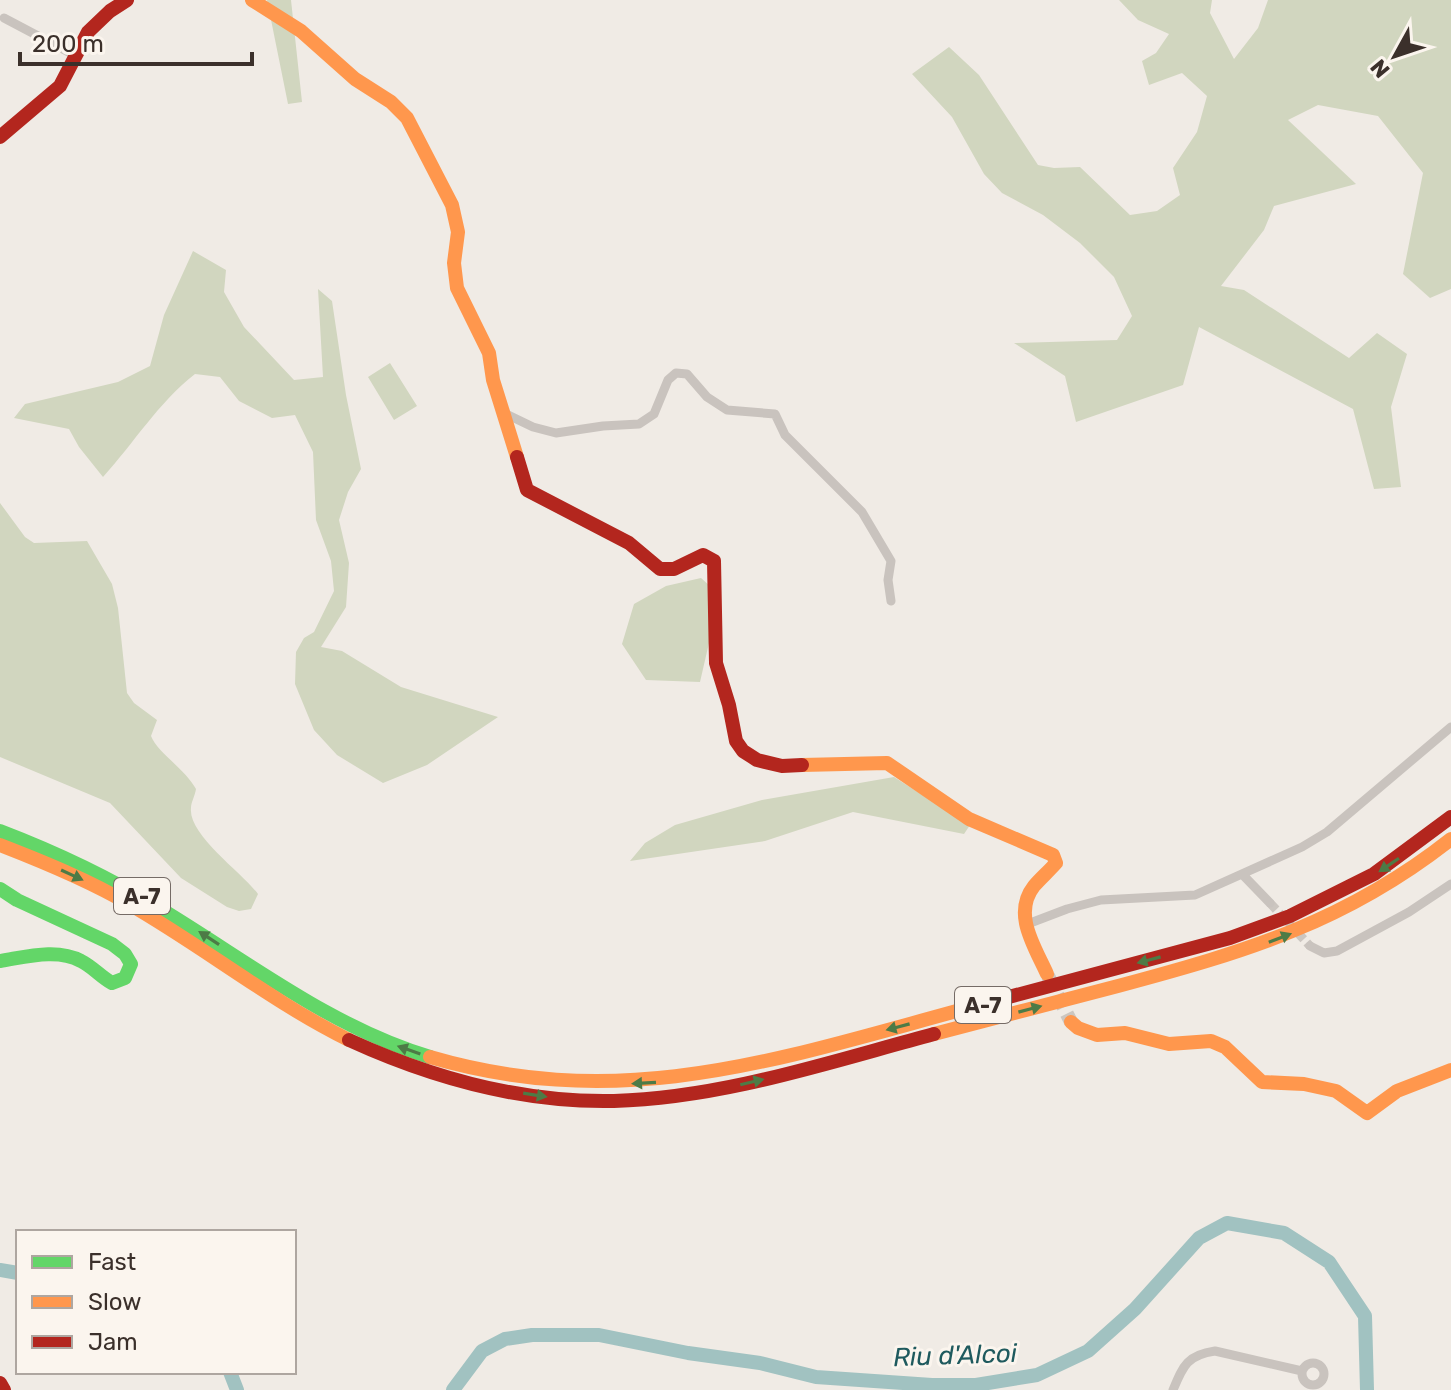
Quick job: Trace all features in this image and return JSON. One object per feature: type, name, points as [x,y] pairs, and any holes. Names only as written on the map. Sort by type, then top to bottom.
[{"type":"main road","points":[[0,137],[63,82],[88,32],[127,0]]},
{"type":"main road","points":[[252,0],[301,31],[355,79],[396,106],[407,118],[452,205],[458,232],[454,263],[457,288],[489,353],[502,412],[524,482],[531,493],[629,543],[660,569],[674,569],[700,555],[714,561],[715,656],[736,741],[743,751],[757,760],[782,766],[887,763],[969,819],[1053,855],[1056,863],[1031,889],[1026,900],[1025,925],[1047,974]]},
{"type":"main road","name":"A-7","points":[[0,845],[91,883],[145,913],[273,997],[365,1047],[413,1066],[482,1078],[634,1084],[693,1078],[766,1062],[1212,944],[1324,903],[1408,852],[1451,817]]},
{"type":"main road","name":"A-7","points":[[0,831],[47,848],[124,885],[336,1018],[392,1044],[529,1094],[591,1101],[676,1096],[754,1082],[1203,963],[1325,920],[1411,870],[1451,839]]},
{"type":"main road","points":[[0,889],[112,944],[125,954],[131,964],[124,980],[112,983],[71,956],[51,955],[0,961]]},
{"type":"main road","points":[[1071,1022],[1097,1035],[1125,1033],[1169,1044],[1211,1041],[1225,1047],[1257,1079],[1266,1083],[1304,1084],[1336,1091],[1367,1113],[1397,1091],[1451,1070]]},
{"type":"main road","points":[[0,1383],[4,1390]]},
{"type":"street","points":[[4,18],[76,56]]},
{"type":"street","points":[[502,412],[533,427],[556,433],[639,424],[654,414],[668,380],[676,373],[687,374],[707,397],[727,410],[775,414],[785,435],[862,512],[891,561],[888,580],[891,601]]},
{"type":"street","points":[[1025,925],[1101,900],[1195,895],[1302,847],[1327,832],[1451,727]]},
{"type":"street","points":[[1242,874],[1270,903]]},
{"type":"street","points":[[1310,946],[1324,953],[1337,951],[1409,912],[1451,884]]},
{"type":"street","points":[[1173,1390],[1184,1366],[1201,1353],[1215,1351],[1302,1371]]},
{"type":"green space","points":[[267,0],[291,0],[302,102],[288,104]]},
{"type":"green space","points":[[1119,0],[1212,0],[1210,13],[1234,59],[1258,28],[1268,0],[1451,0],[1451,289],[1430,298],[1403,274],[1423,173],[1378,116],[1318,105],[1288,120],[1356,184],[1274,206],[1264,230],[1221,286],[1244,290],[1349,358],[1377,333],[1407,354],[1391,407],[1401,487],[1374,489],[1353,409],[1199,327],[1183,385],[1076,422],[1065,376],[1014,343],[1117,340],[1132,316],[1114,277],[1080,243],[1043,215],[1002,193],[984,174],[952,117],[912,74],[949,47],[979,75],[1038,165],[1080,167],[1130,215],[1157,211],[1180,195],[1173,168],[1197,132],[1207,96],[1182,73],[1149,85],[1142,61],[1156,53],[1169,34],[1138,20]]},
{"type":"green space","points":[[193,251],[226,270],[224,292],[244,327],[294,380],[323,377],[318,289],[332,301],[361,469],[348,492],[339,520],[349,563],[346,607],[321,647],[342,651],[401,687],[498,717],[427,765],[383,783],[337,755],[314,730],[295,684],[296,652],[304,638],[314,632],[334,591],[331,561],[316,520],[313,452],[295,415],[272,418],[239,401],[220,377],[195,374],[158,410],[103,477],[69,429],[14,418],[25,404],[118,382],[150,366],[164,315]]},
{"type":"green space","points":[[390,363],[417,406],[394,420],[368,377]]},
{"type":"green space","points":[[0,503],[25,537],[34,543],[87,541],[112,584],[118,608],[127,693],[134,703],[157,720],[151,736],[154,742],[196,789],[191,808],[198,830],[258,894],[251,909],[239,911],[227,907],[181,878],[110,803],[0,757]]},
{"type":"green space","points":[[701,578],[720,595],[700,682],[646,680],[622,644],[634,604],[666,586]]},
{"type":"green space","points":[[894,777],[970,825],[964,834],[853,812],[765,841],[630,861],[645,843],[675,825],[762,800]]},
{"type":"waterway","name":"Riu d'Alcoi","points":[[453,1390],[482,1351],[505,1339],[532,1335],[599,1335],[688,1353],[760,1363],[816,1377],[976,1385],[1037,1375],[1088,1351],[1135,1309],[1199,1238],[1227,1223],[1284,1233],[1329,1262],[1365,1316],[1367,1390]]},
{"type":"waterway","name":"Riu d'Alcoi","points":[[0,1270],[16,1273]]},
{"type":"waterway","name":"Riu d'Alcoi","points":[[231,1374],[237,1390]]},
{"type":"tunnel","points":[[1270,903],[1310,946]]},
{"type":"tunnel","points":[[1048,976],[1071,1022]]},
{"type":"traffic: fast","points":[[0,831],[61,856],[120,886],[290,991],[358,1029],[430,1057]]},
{"type":"traffic: fast","points":[[0,889],[112,944],[125,954],[131,964],[125,978],[112,983],[81,961],[62,955],[0,961]]},
{"type":"traffic: slow","points":[[252,0],[301,31],[355,79],[391,102],[407,118],[452,205],[458,232],[454,263],[457,288],[489,353],[493,380],[517,457]]},
{"type":"traffic: slow","points":[[802,765],[887,763],[969,819],[1053,855],[1056,863],[1034,886],[1025,908],[1028,930],[1047,974]]},
{"type":"traffic: slow","points":[[934,1034],[1164,973],[1293,931],[1373,892],[1451,839]]},
{"type":"traffic: slow","points":[[0,845],[113,895],[293,1009],[349,1040]]},
{"type":"traffic: slow","points":[[430,1057],[503,1074],[573,1081],[641,1079],[707,1072],[773,1059],[979,1005]]},
{"type":"traffic: slow","points":[[1071,1022],[1097,1035],[1125,1033],[1169,1044],[1211,1041],[1225,1047],[1262,1082],[1304,1084],[1336,1091],[1367,1113],[1397,1091],[1451,1070]]},
{"type":"traffic: jam","points":[[0,137],[60,86],[88,32],[127,0]]},
{"type":"traffic: jam","points":[[517,457],[527,490],[629,543],[660,569],[674,569],[703,555],[714,561],[716,663],[736,741],[743,751],[757,760],[782,766],[802,765]]},
{"type":"traffic: jam","points":[[979,1005],[1230,938],[1290,916],[1374,874],[1451,817]]},
{"type":"traffic: jam","points":[[349,1040],[412,1066],[478,1086],[545,1098],[614,1101],[735,1086],[934,1034]]},
{"type":"traffic: jam","points":[[0,1383],[4,1390]]}]
